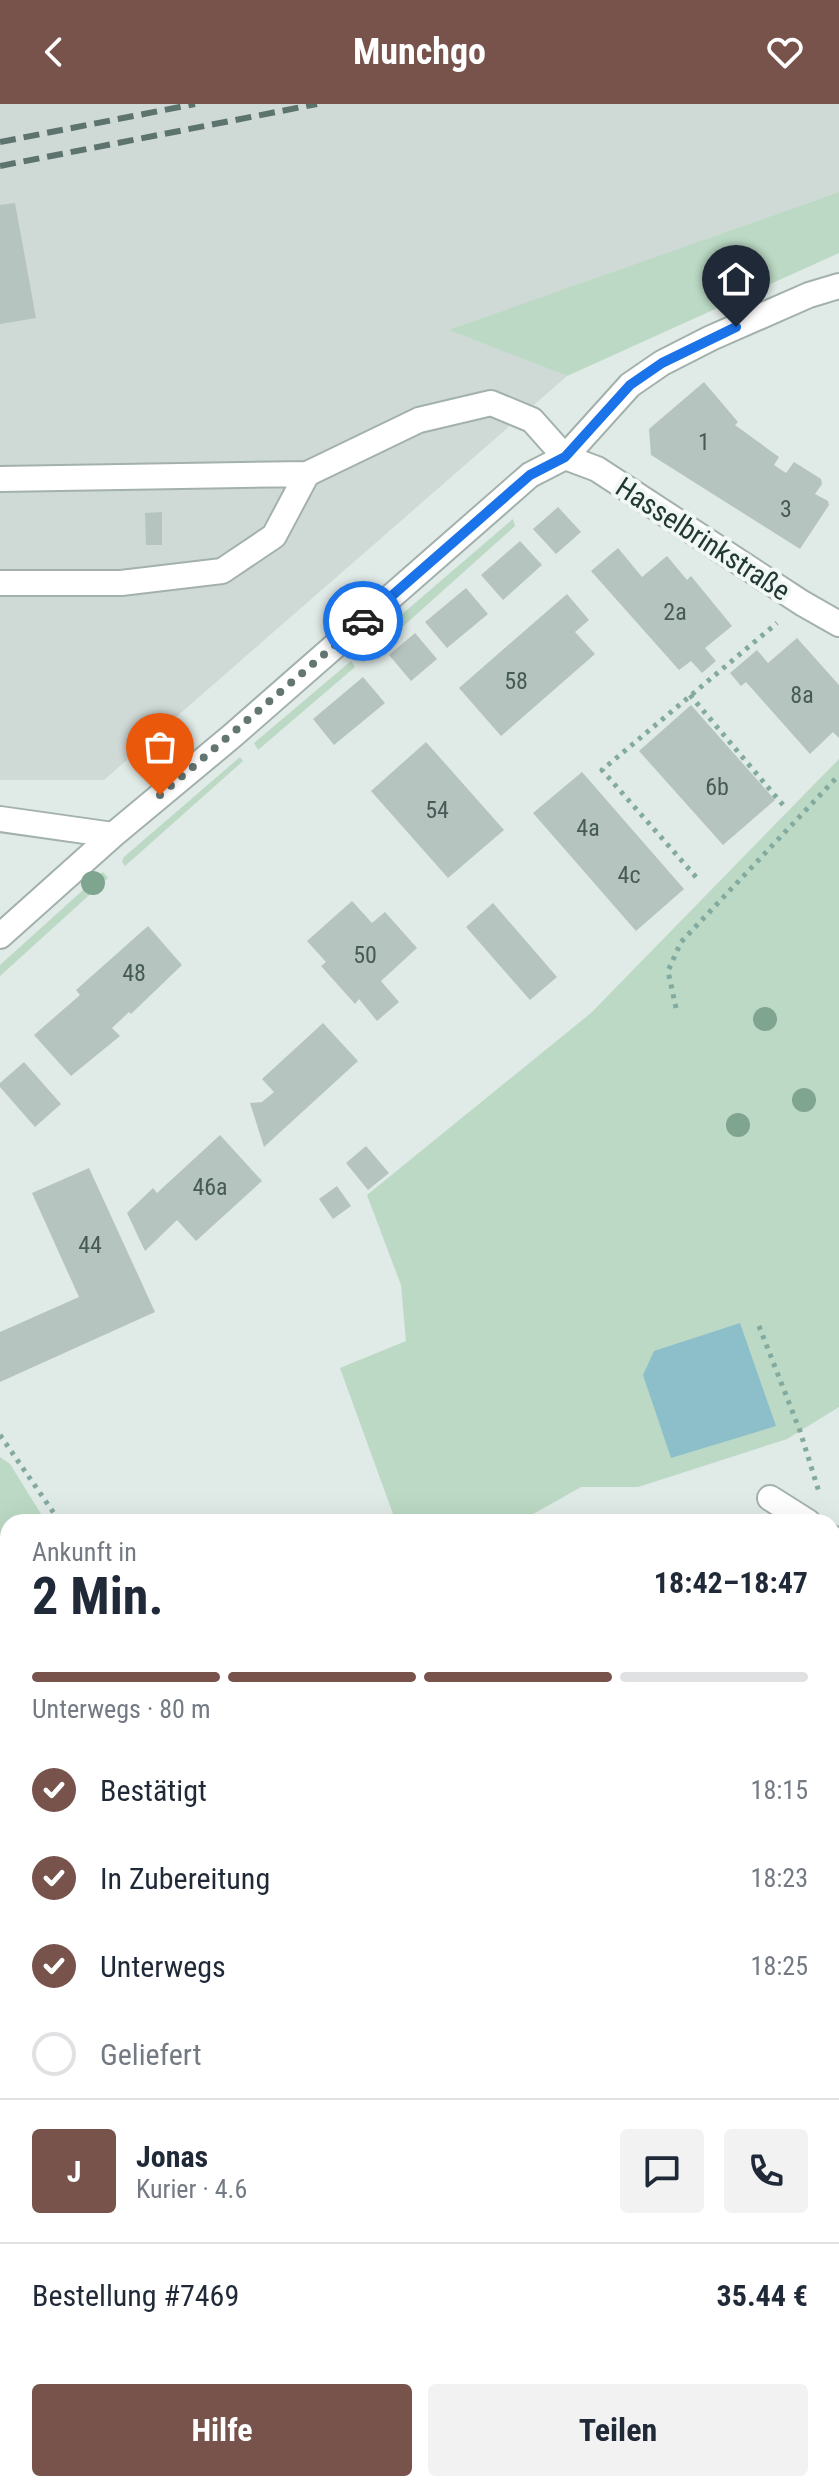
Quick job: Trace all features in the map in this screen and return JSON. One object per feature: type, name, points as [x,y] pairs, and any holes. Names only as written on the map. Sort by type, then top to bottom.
[{"type":"street","points":[[0,936],[530,475],[565,457],[630,385],[662,363],[711,338],[809,295],[839,286]]},
{"type":"street","points":[[0,479],[307,474],[419,420],[491,403],[532,420],[565,457]]},
{"type":"street","name":"Hasselbrinkstraße","points":[[565,457],[597,469],[839,624]]},
{"type":"street","points":[[0,583],[121,583],[222,571],[274,536],[307,474]]},
{"type":"street","points":[[0,819],[113,835]]},
{"type":"street","points":[[770,1498],[795,1514]]},
{"type":"path","points":[[696,877],[602,770],[802,603]]},
{"type":"path","points":[[690,695],[783,805]]},
{"type":"path","points":[[676,1008],[668,971],[681,942],[839,775]]},
{"type":"path","points":[[759,1326],[800,1431],[821,1497]]},
{"type":"path","points":[[0,1435],[54,1514]]},
{"type":"shaded area","points":[[0,104],[839,104],[839,192],[450,330],[567,376],[104,780],[0,780]]},
{"type":"green space","points":[[839,192],[839,253],[567,376],[449,330]]},
{"type":"green space","points":[[513,519],[515,526],[380,647],[372,640]]},
{"type":"green space","points":[[351,661],[355,667],[258,750],[254,743]]},
{"type":"green space","points":[[240,757],[243,761],[125,866],[122,862],[124,857]]},
{"type":"green space","points":[[839,759],[839,1407],[787,1439],[638,1487],[581,1487],[533,1514],[393,1514],[340,1368],[406,1341],[401,1285],[367,1195],[591,1013]]},
{"type":"green space","points":[[103,872],[108,878],[0,976],[0,965]]},
{"type":"green space","points":[[0,1457],[10,1464],[41,1514],[0,1514]]},
{"type":"water","points":[[740,1323],[776,1426],[671,1458],[643,1375],[654,1351]]},
{"type":"building","points":[[15,203],[36,318],[0,324],[0,205]]},
{"type":"building","points":[[704,382],[738,422],[735,425],[779,457],[774,465],[786,473],[794,462],[821,479],[822,484],[815,494],[828,501],[829,505],[800,549],[651,455],[649,429]]},
{"type":"building","points":[[558,507],[581,532],[556,554],[533,529]]},
{"type":"building","points":[[162,512],[162,545],[146,545],[145,513]]},
{"type":"building","points":[[520,541],[542,565],[503,600],[481,575]]},
{"type":"building","points":[[618,548],[642,577],[667,556],[687,580],[691,576],[732,626],[705,648],[716,661],[702,673],[691,661],[679,670],[591,571]]},
{"type":"building","points":[[466,588],[488,614],[447,648],[425,622]]},
{"type":"building","points":[[567,594],[589,620],[575,632],[595,654],[501,736],[459,688]]},
{"type":"building","points":[[415,633],[437,659],[411,681],[389,655]]},
{"type":"building","points":[[797,638],[839,685],[839,738],[833,732],[810,754],[746,682],[741,686],[730,673],[757,650],[768,663]]},
{"type":"building","points":[[363,677],[385,703],[334,745],[313,719]]},
{"type":"building","points":[[691,705],[775,800],[723,845],[639,751]]},
{"type":"building","points":[[426,742],[504,830],[448,878],[371,791]]},
{"type":"building","points":[[582,772],[684,889],[636,931],[533,813]]},
{"type":"building","points":[[352,901],[372,923],[385,912],[417,948],[381,981],[399,1002],[377,1021],[359,999],[355,1004],[321,966],[326,962],[307,941]]},
{"type":"building","points":[[493,903],[557,977],[530,1000],[466,927]]},
{"type":"building","points":[[148,926],[182,965],[112,1028],[120,1036],[71,1076],[34,1035],[80,995],[76,990]]},
{"type":"building","points":[[323,1023],[358,1061],[264,1147],[250,1103],[262,1102],[274,1092],[262,1079]]},
{"type":"building","points":[[24,1062],[61,1104],[35,1127],[0,1087],[0,1083]]},
{"type":"building","points":[[220,1135],[262,1181],[196,1241],[177,1220],[145,1251],[127,1213],[153,1188],[157,1193]]},
{"type":"building","points":[[366,1146],[389,1173],[368,1190],[346,1163]]},
{"type":"building","points":[[89,1168],[155,1312],[0,1382],[0,1332],[79,1297],[32,1193]]},
{"type":"building","points":[[337,1186],[351,1206],[333,1219],[319,1199]]},
{"type":"railway","points":[[0,142],[195,104]]},
{"type":"railway","points":[[0,166],[317,104]]},
{"type":"way so far","points":[[160,795],[363,621]]},
{"type":"route","points":[[363,621],[530,475],[565,457],[630,385],[662,363],[736,327]]}]
